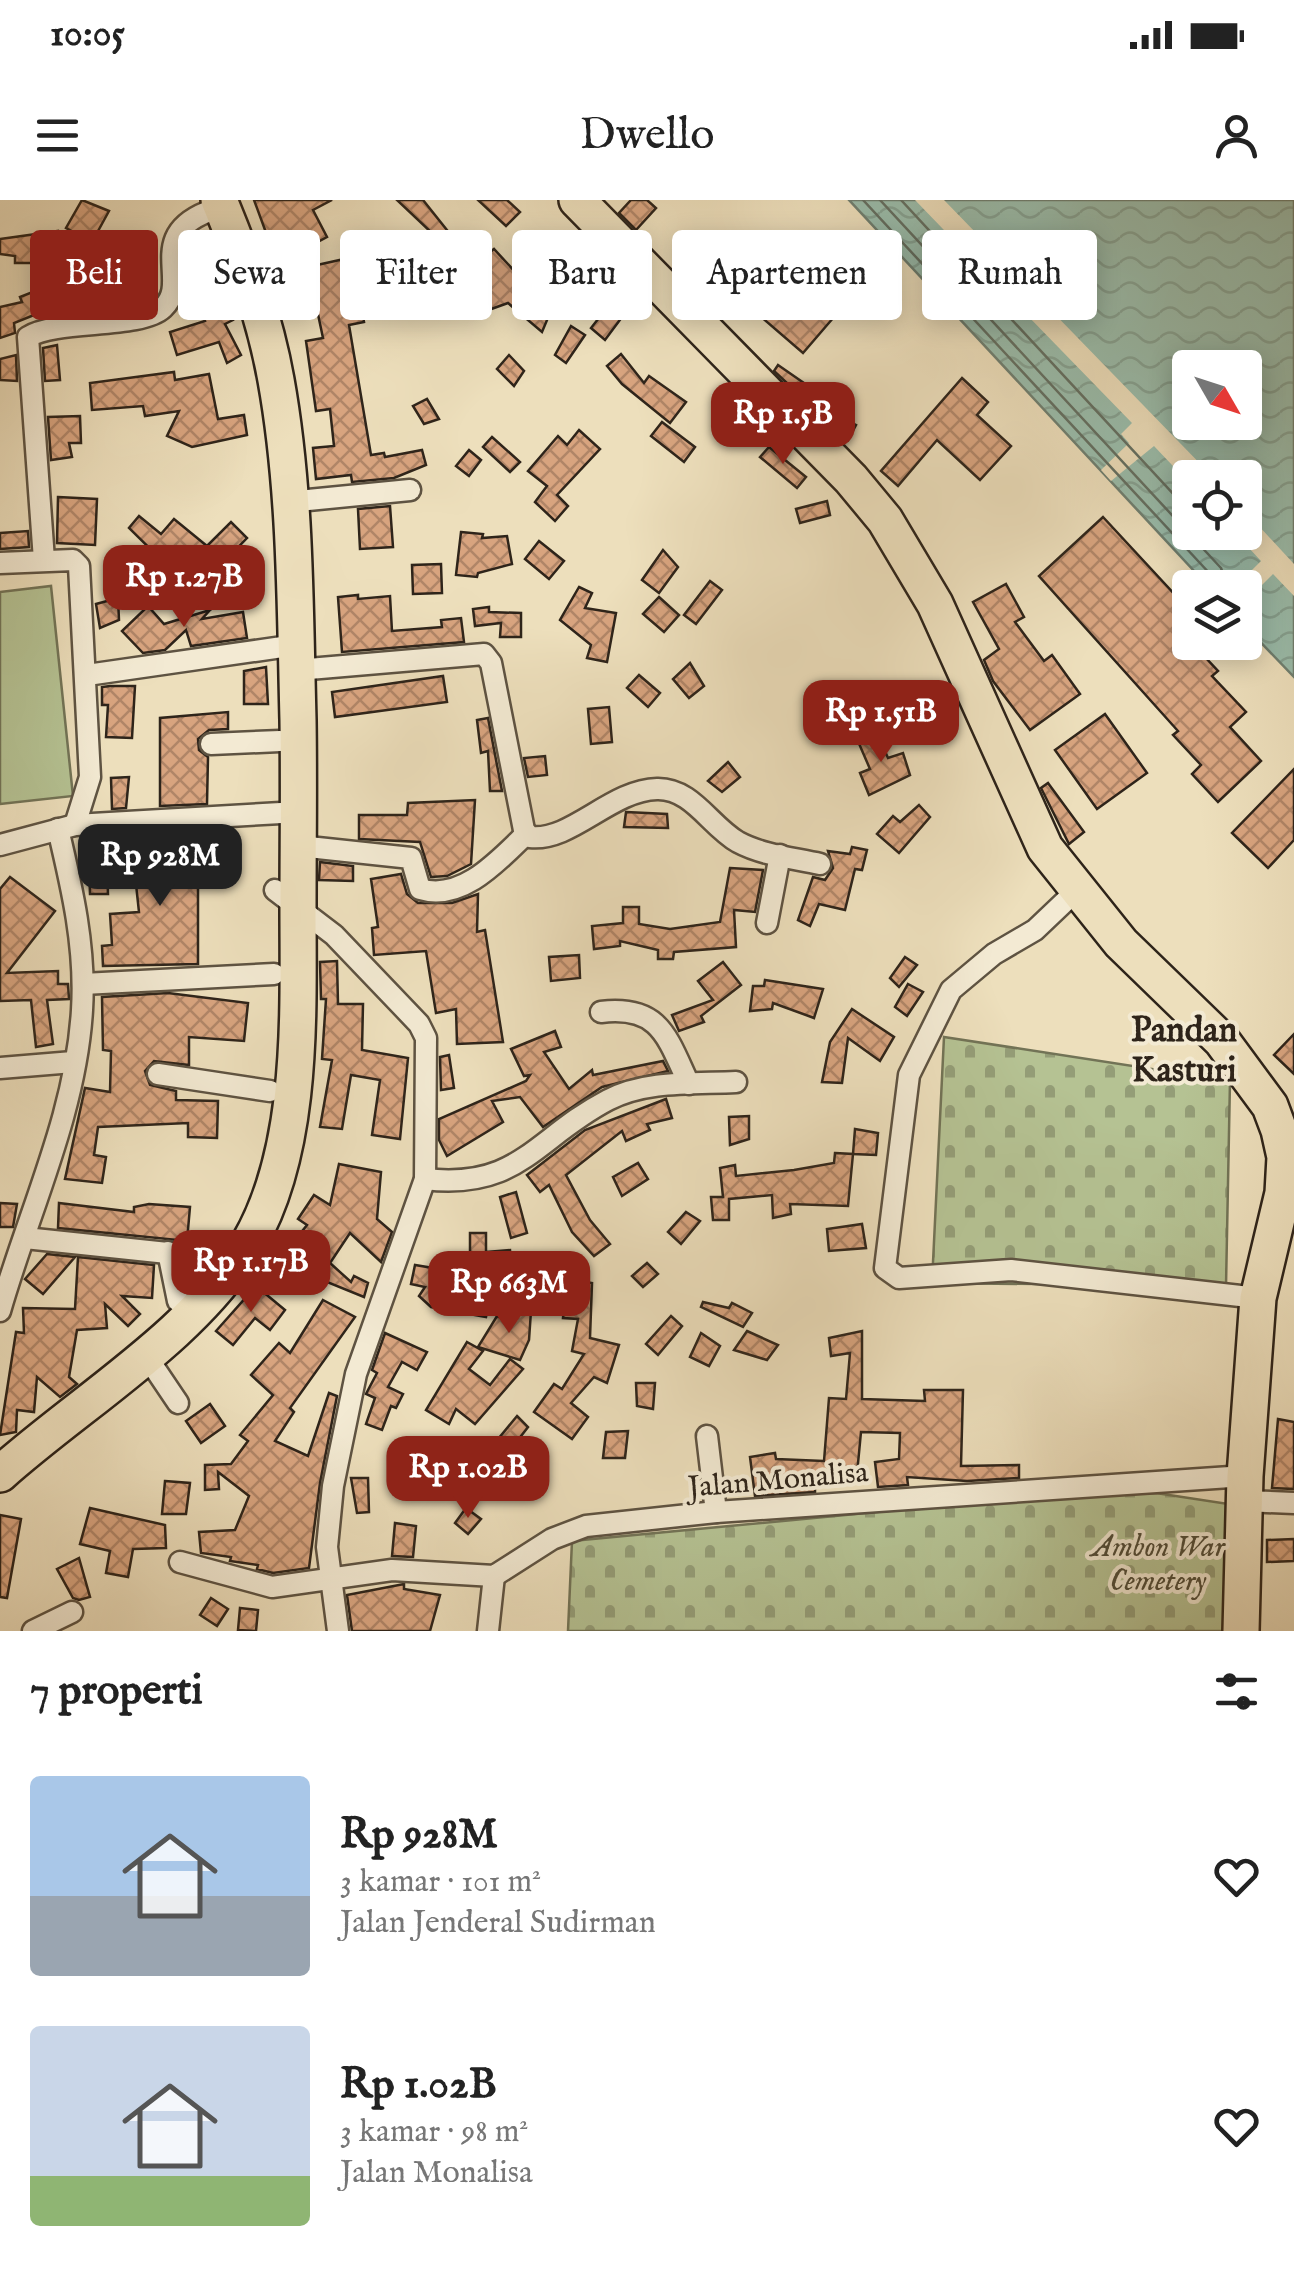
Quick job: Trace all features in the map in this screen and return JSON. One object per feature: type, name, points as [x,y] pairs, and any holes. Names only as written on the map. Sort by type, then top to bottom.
[{"type":"highway","points":[[577,200],[851,479],[885,520],[935,604],[1024,810],[1076,891],[1121,943],[1222,1041],[1270,1106],[1282,1144],[1284,1175],[1258,1298],[1245,1489],[1241,1631]]},
{"type":"highway","points":[[0,1453],[96,1376],[178,1300],[215,1258],[242,1210],[261,1152],[276,1034],[274,974],[299,846],[288,502],[277,382],[265,330],[213,205]]},
{"type":"highway","points":[[0,1474],[145,1354],[235,1263],[262,1218],[292,1096],[298,1029],[281,813],[280,741],[290,654],[261,382],[213,205]]},
{"type":"street","points":[[44,560],[28,337],[155,314],[170,298],[176,238],[184,221],[213,205]]},
{"type":"street","points":[[288,502],[410,490]]},
{"type":"street","points":[[0,563],[78,563],[90,777],[67,827],[83,984],[73,1062],[59,1128],[25,1238],[4,1282],[0,1312]]},
{"type":"street","points":[[87,675],[290,654],[488,656],[526,834]]},
{"type":"street","points":[[211,744],[280,741]]},
{"type":"street","points":[[526,834],[535,838],[554,834],[627,793],[669,789],[684,794],[740,843],[820,864]]},
{"type":"street","points":[[0,844],[67,827],[281,813]]},
{"type":"street","points":[[299,846],[411,858],[420,889],[435,891],[479,878],[526,834]]},
{"type":"street","points":[[766,923],[780,855]]},
{"type":"street","points":[[1076,891],[1035,930],[994,954],[951,990],[909,1076],[885,1268],[898,1278],[1010,1270],[1258,1298]]},
{"type":"street","points":[[287,899],[334,935],[424,1030],[425,1179],[347,1408],[328,1522],[330,1580],[338,1631]]},
{"type":"street","points":[[83,984],[274,974]]},
{"type":"street","points":[[601,1012],[628,1009],[646,1014],[665,1037],[690,1084]]},
{"type":"street","points":[[0,1068],[73,1062]]},
{"type":"street","points":[[158,1074],[270,1091]]},
{"type":"street","points":[[425,1179],[478,1181],[544,1145],[607,1100],[652,1086],[736,1082]]},
{"type":"street","points":[[25,1238],[215,1258]]},
{"type":"street","points":[[168,1252],[178,1300]]},
{"type":"street","points":[[145,1354],[178,1403]]},
{"type":"street","points":[[707,1436],[716,1512]]},
{"type":"street","name":"Jalan Monalisa","points":[[494,1576],[571,1530],[716,1512],[1245,1489],[1294,1504]]},
{"type":"street","points":[[180,1562],[251,1584],[289,1586],[402,1570],[494,1576],[488,1631]]},
{"type":"street","points":[[33,1631],[72,1612]]},
{"type":"green space","points":[[51,586],[73,796],[0,804],[0,592]]},
{"type":"green space","points":[[944,1037],[1230,1081],[1226,1286],[932,1283]]},
{"type":"green space","name":"Ambon War Cemetery","points":[[1156,1493],[1235,1505],[1226,1631],[568,1631],[572,1541],[1044,1496]]},
{"type":"water","points":[[849,200],[1294,200],[1294,677],[1262,644],[1262,570],[1193,570],[1175,550],[1262,550],[1262,460],[1172,460],[1172,547],[961,320],[1097,320],[1097,230],[922,230],[922,278],[902,257],[902,230],[877,230]]},
{"type":"pier","points":[[915,200],[944,200],[973,230],[944,230]]},
{"type":"pier","points":[[1032,320],[1061,320],[1172,435],[1172,440],[1177,440],[1196,460],[1172,460],[1172,465],[1154,446],[1111,481],[1101,470],[1129,443],[1121,434],[1132,423]]},
{"type":"pier","points":[[1262,529],[1294,564],[1294,596],[1273,574],[1262,585],[1262,570],[1252,570],[1261,561],[1251,550],[1262,550]]},
{"type":"building","points":[[82,200],[109,211],[99,230],[66,228]]},
{"type":"building","points":[[254,200],[332,200],[313,210],[327,237],[320,241],[320,230],[265,230]]},
{"type":"building","points":[[397,200],[423,200],[447,230],[429,230]]},
{"type":"building","points":[[478,200],[507,200],[520,212],[506,226]]},
{"type":"building","points":[[631,200],[647,200],[656,208],[636,230],[619,213]]},
{"type":"building","points":[[30,235],[30,263],[15,263],[15,256],[0,254],[0,239]]},
{"type":"building","points":[[494,249],[512,268],[512,306],[508,303],[492,309]]},
{"type":"building","points":[[340,260],[340,320],[364,320],[349,325],[371,455],[384,453],[385,457],[422,450],[426,465],[394,478],[352,482],[351,475],[316,479],[313,448],[334,446],[330,409],[316,411],[306,341],[323,338],[319,320],[320,264]]},
{"type":"building","points":[[30,293],[30,317],[14,323],[15,333],[0,338],[0,307],[22,302],[20,297]]},
{"type":"building","points":[[233,320],[225,324],[241,355],[227,363],[219,342],[177,355],[170,332],[205,321]]},
{"type":"building","points":[[528,320],[547,320],[542,332]]},
{"type":"building","points":[[597,320],[620,320],[605,340],[591,328]]},
{"type":"building","points":[[765,320],[831,320],[803,353]]},
{"type":"building","points":[[571,326],[585,335],[566,363],[555,355]]},
{"type":"building","points":[[57,345],[60,380],[45,381],[43,348]]},
{"type":"building","points":[[621,354],[644,383],[649,376],[686,402],[670,423],[622,384],[607,366]]},
{"type":"building","points":[[16,355],[17,381],[0,380],[0,359]]},
{"type":"building","points":[[509,355],[524,371],[514,386],[497,369]]},
{"type":"building","points":[[778,365],[840,408],[835,414],[856,425],[848,440],[774,371]]},
{"type":"building","points":[[174,372],[175,380],[209,374],[218,419],[244,415],[247,435],[192,447],[167,436],[179,411],[145,416],[143,406],[92,410],[90,383]]},
{"type":"building","points":[[962,378],[988,402],[977,415],[1011,446],[980,480],[937,440],[898,486],[881,471]]},
{"type":"building","points":[[427,399],[439,419],[424,424],[413,406]]},
{"type":"building","points":[[80,416],[81,443],[69,443],[72,457],[51,460],[48,417]]},
{"type":"building","points":[[662,422],[695,447],[684,462],[651,436]]},
{"type":"building","points":[[579,430],[600,449],[557,495],[568,506],[555,521],[535,502],[547,486],[528,471],[558,436],[567,445]]},
{"type":"building","points":[[492,437],[520,462],[510,472],[483,447]]},
{"type":"building","points":[[769,447],[806,477],[797,488],[760,457]]},
{"type":"building","points":[[469,450],[481,460],[469,476],[456,466]]},
{"type":"building","points":[[58,497],[97,499],[95,545],[57,543]]},
{"type":"building","points":[[827,501],[830,515],[800,523],[796,509]]},
{"type":"building","points":[[390,506],[393,547],[360,549],[358,509]]},
{"type":"building","points":[[139,516],[161,534],[174,519],[207,546],[231,522],[247,538],[216,570],[232,584],[211,609],[129,528]]},
{"type":"building","points":[[1103,517],[1172,592],[1172,660],[1208,660],[1218,671],[1212,676],[1246,712],[1230,727],[1261,761],[1218,802],[1192,774],[1201,765],[1173,735],[1178,731],[1039,576]]},
{"type":"building","points":[[28,531],[29,547],[0,549],[0,533]]},
{"type":"building","points":[[461,532],[483,534],[482,538],[507,536],[512,564],[478,573],[477,577],[456,575]]},
{"type":"building","points":[[539,541],[564,561],[549,579],[525,559]]},
{"type":"building","points":[[663,550],[678,567],[659,593],[642,580]]},
{"type":"building","points":[[441,564],[442,593],[413,594],[412,565]]},
{"type":"building","points":[[710,581],[722,590],[696,624],[684,615]]},
{"type":"building","points":[[1006,584],[1024,617],[1015,622],[1044,661],[1052,655],[1080,694],[1030,730],[993,681],[984,660],[999,649],[973,602]]},
{"type":"building","points":[[579,587],[592,593],[585,608],[616,613],[607,662],[587,658],[591,645],[560,620]]},
{"type":"building","points":[[358,595],[358,599],[390,596],[392,631],[442,627],[441,620],[461,618],[464,642],[342,652],[338,597]]},
{"type":"building","points":[[659,597],[679,615],[664,632],[643,614]]},
{"type":"building","points":[[118,598],[119,620],[100,628],[96,604]]},
{"type":"building","points":[[148,606],[164,624],[210,610],[202,619],[243,612],[247,638],[191,646],[186,630],[165,650],[143,653],[122,631]]},
{"type":"building","points":[[489,607],[489,612],[521,613],[521,637],[500,637],[501,623],[475,626],[473,609]]},
{"type":"building","points":[[690,663],[704,686],[689,698],[673,679]]},
{"type":"building","points":[[266,667],[268,704],[244,704],[244,671]]},
{"type":"building","points":[[639,675],[660,693],[648,707],[627,688]]},
{"type":"building","points":[[443,676],[447,702],[335,717],[332,692]]},
{"type":"building","points":[[135,686],[132,738],[106,737],[108,705],[102,705],[102,687]]},
{"type":"building","points":[[609,707],[612,742],[591,744],[588,709]]},
{"type":"building","points":[[228,712],[228,729],[209,730],[198,739],[199,750],[208,757],[207,804],[160,806],[160,718]]},
{"type":"building","points":[[1105,714],[1147,773],[1097,809],[1055,750]]},
{"type":"building","points":[[488,718],[502,791],[490,791],[488,751],[481,753],[477,720]]},
{"type":"building","points":[[876,731],[888,758],[903,753],[910,775],[869,795],[860,773],[870,769],[857,739]]},
{"type":"building","points":[[545,756],[547,775],[528,777],[524,758]]},
{"type":"building","points":[[728,762],[740,777],[722,792],[708,781]]},
{"type":"building","points":[[1294,769],[1294,840],[1268,868],[1232,833]]},
{"type":"building","points":[[129,777],[126,808],[112,809],[111,778]]},
{"type":"building","points":[[1048,783],[1084,832],[1069,844],[1041,788]]},
{"type":"building","points":[[475,800],[471,864],[447,876],[431,877],[420,842],[359,839],[359,815],[407,815],[408,803]]},
{"type":"building","points":[[919,805],[930,817],[899,853],[877,834],[893,816],[900,822]]},
{"type":"building","points":[[626,812],[667,814],[668,828],[624,827]]},
{"type":"building","points":[[200,840],[204,882],[198,883],[198,964],[103,966],[102,946],[112,945],[110,914],[139,912],[132,847]]},
{"type":"building","points":[[852,847],[867,850],[862,870],[855,869],[845,910],[819,904],[810,926],[798,920],[813,877],[825,880],[833,868],[828,851],[850,854]]},
{"type":"building","points":[[320,862],[353,866],[353,881],[319,880]]},
{"type":"building","points":[[107,864],[108,894],[90,894],[89,865]]},
{"type":"building","points":[[730,868],[763,870],[755,912],[734,910],[736,947],[674,952],[673,959],[658,959],[658,950],[620,941],[620,946],[594,949],[592,926],[623,923],[623,907],[639,907],[639,924],[670,929],[720,922]]},
{"type":"building","points":[[401,874],[407,894],[418,903],[452,903],[478,894],[477,932],[485,930],[503,1042],[457,1044],[456,1009],[436,1013],[426,951],[374,955],[372,928],[378,927],[371,879]]},
{"type":"building","points":[[10,877],[55,911],[7,973],[58,971],[58,984],[68,984],[69,999],[47,1000],[53,1044],[36,1047],[31,1000],[0,1001],[0,889]]},
{"type":"building","points":[[579,955],[580,978],[551,981],[549,957]]},
{"type":"building","points":[[905,957],[917,965],[899,987],[890,978]]},
{"type":"building","points":[[337,961],[338,1004],[363,1004],[362,1050],[408,1058],[400,1139],[372,1135],[380,1080],[351,1075],[342,1129],[320,1127],[332,1060],[322,1059],[326,999],[321,999],[320,962]]},
{"type":"building","points":[[723,962],[741,985],[701,1016],[704,1022],[679,1031],[672,1015],[713,1000],[698,981]]},
{"type":"building","points":[[765,980],[823,989],[814,1018],[773,1003],[772,1009],[750,1011],[753,986],[764,986]]},
{"type":"building","points":[[908,984],[923,992],[907,1016],[895,1007]]},
{"type":"building","points":[[168,993],[248,1003],[244,1041],[189,1037],[189,1065],[154,1061],[145,1071],[150,1085],[176,1091],[176,1100],[218,1101],[217,1138],[188,1137],[188,1123],[98,1127],[94,1155],[106,1157],[102,1183],[65,1179],[85,1088],[110,1092],[111,1051],[103,1050],[102,997]]},
{"type":"building","points":[[852,1009],[894,1037],[880,1061],[848,1038],[842,1083],[822,1082],[830,1042]]},
{"type":"building","points":[[555,1031],[561,1047],[544,1052],[569,1089],[592,1070],[593,1075],[663,1061],[668,1071],[602,1087],[543,1127],[520,1097],[492,1101],[503,1122],[447,1156],[439,1140],[439,1119],[526,1081],[530,1075],[524,1076],[511,1049]]},
{"type":"building","points":[[1294,1034],[1294,1074],[1274,1055]]},
{"type":"building","points":[[449,1055],[454,1088],[441,1090],[440,1057]]},
{"type":"building","points":[[666,1099],[672,1118],[647,1124],[650,1130],[626,1141],[622,1131],[566,1175],[590,1220],[610,1244],[594,1256],[572,1232],[549,1185],[540,1192],[527,1175],[585,1130]]},
{"type":"building","points":[[749,1116],[749,1139],[730,1145],[729,1117]]},
{"type":"building","points":[[855,1129],[878,1133],[876,1155],[853,1154]]},
{"type":"building","points":[[835,1153],[853,1154],[848,1206],[790,1204],[791,1214],[773,1218],[772,1195],[729,1199],[729,1220],[713,1220],[711,1197],[723,1197],[720,1168],[735,1165],[736,1176],[794,1170],[834,1163]]},
{"type":"building","points":[[638,1163],[648,1179],[622,1196],[613,1177]]},
{"type":"building","points":[[339,1164],[381,1172],[377,1219],[392,1232],[381,1262],[350,1233],[330,1263],[351,1282],[354,1276],[368,1283],[364,1297],[320,1279],[315,1290],[279,1260],[307,1225],[298,1219],[314,1195],[330,1205]]},
{"type":"building","points":[[516,1192],[527,1233],[511,1238],[500,1197]]},
{"type":"building","points":[[0,1203],[17,1204],[13,1227],[0,1227]]},
{"type":"building","points":[[59,1203],[134,1212],[134,1207],[149,1204],[190,1207],[187,1241],[58,1228]]},
{"type":"building","points":[[686,1212],[700,1221],[681,1244],[668,1232]]},
{"type":"building","points":[[862,1224],[866,1248],[829,1251],[827,1229]]},
{"type":"building","points":[[470,1233],[486,1233],[486,1252],[510,1250],[512,1274],[493,1276],[486,1317],[431,1307],[419,1296],[425,1287],[411,1284],[415,1265],[463,1273],[464,1262],[470,1262]]},
{"type":"building","points":[[47,1254],[75,1257],[43,1294],[25,1279]]},
{"type":"building","points":[[78,1257],[154,1265],[152,1298],[122,1296],[140,1314],[128,1326],[105,1304],[107,1328],[77,1330],[69,1377],[77,1384],[60,1397],[37,1377],[34,1412],[17,1410],[16,1432],[0,1435],[16,1332],[24,1333],[23,1308],[75,1309]]},
{"type":"building","points":[[647,1263],[658,1274],[643,1287],[632,1276]]},
{"type":"building","points":[[567,1279],[592,1283],[590,1338],[619,1345],[607,1383],[594,1377],[571,1403],[588,1417],[572,1439],[534,1412],[554,1384],[562,1389],[584,1354],[572,1351],[578,1319],[563,1318]]},
{"type":"building","points":[[256,1286],[285,1310],[270,1330],[255,1318],[233,1345],[216,1331]]},
{"type":"building","points":[[323,1300],[355,1317],[290,1408],[294,1412],[275,1441],[308,1456],[329,1393],[337,1396],[309,1568],[273,1573],[257,1569],[258,1565],[230,1561],[231,1557],[201,1553],[199,1532],[235,1530],[249,1496],[218,1472],[219,1489],[205,1490],[205,1465],[231,1464],[248,1441],[240,1435],[273,1395],[251,1375],[279,1343],[290,1353]]},
{"type":"building","points":[[703,1302],[729,1308],[732,1303],[752,1313],[743,1327],[701,1307]]},
{"type":"building","points":[[531,1311],[529,1340],[520,1360],[478,1347],[497,1316],[512,1322],[516,1314]]},
{"type":"building","points":[[671,1316],[682,1326],[658,1355],[646,1344]]},
{"type":"building","points":[[747,1331],[778,1345],[767,1360],[734,1350]]},
{"type":"building","points":[[862,1331],[862,1399],[925,1401],[924,1390],[963,1390],[961,1466],[1019,1465],[1019,1478],[967,1481],[907,1477],[908,1485],[878,1487],[875,1462],[899,1459],[900,1433],[861,1432],[857,1474],[815,1480],[815,1492],[755,1496],[750,1457],[775,1453],[776,1459],[824,1461],[829,1398],[846,1399],[850,1353],[831,1356],[829,1338]]},
{"type":"building","points":[[385,1333],[427,1352],[417,1370],[402,1362],[388,1387],[403,1394],[396,1408],[391,1406],[382,1430],[366,1424],[375,1398],[366,1394],[377,1373],[372,1370]]},
{"type":"building","points":[[701,1333],[720,1346],[709,1366],[690,1357]]},
{"type":"building","points":[[467,1342],[483,1351],[469,1369],[490,1385],[510,1359],[523,1369],[475,1424],[456,1409],[449,1424],[426,1410]]},
{"type":"building","points":[[636,1383],[655,1383],[653,1409],[637,1406]]},
{"type":"building","points":[[210,1404],[225,1426],[201,1443],[186,1421]]},
{"type":"building","points":[[517,1416],[528,1427],[511,1449],[499,1438]]},
{"type":"building","points":[[1278,1419],[1294,1422],[1294,1489],[1272,1488]]},
{"type":"building","points":[[628,1431],[625,1458],[603,1458],[606,1432]]},
{"type":"building","points":[[351,1478],[368,1478],[369,1512],[357,1513]]},
{"type":"building","points":[[165,1481],[190,1483],[186,1514],[162,1514]]},
{"type":"building","points":[[90,1508],[165,1525],[166,1548],[133,1549],[128,1577],[106,1573],[110,1551],[80,1544]]},
{"type":"building","points":[[466,1508],[481,1519],[468,1534],[455,1523]]},
{"type":"building","points":[[0,1515],[21,1519],[7,1598],[0,1597]]},
{"type":"building","points":[[395,1523],[416,1526],[413,1557],[392,1556]]},
{"type":"building","points":[[1294,1539],[1294,1561],[1267,1562],[1267,1540]]},
{"type":"building","points":[[79,1558],[90,1597],[79,1600],[73,1598],[57,1569]]},
{"type":"building","points":[[404,1584],[404,1589],[440,1595],[430,1631],[352,1631],[347,1595]]},
{"type":"building","points":[[211,1598],[228,1609],[217,1626],[200,1615]]},
{"type":"building","points":[[240,1608],[258,1610],[256,1631],[238,1630]]},
{"type":"district","name":"Pandan Kasturi","points":[[1184,1049]]}]
